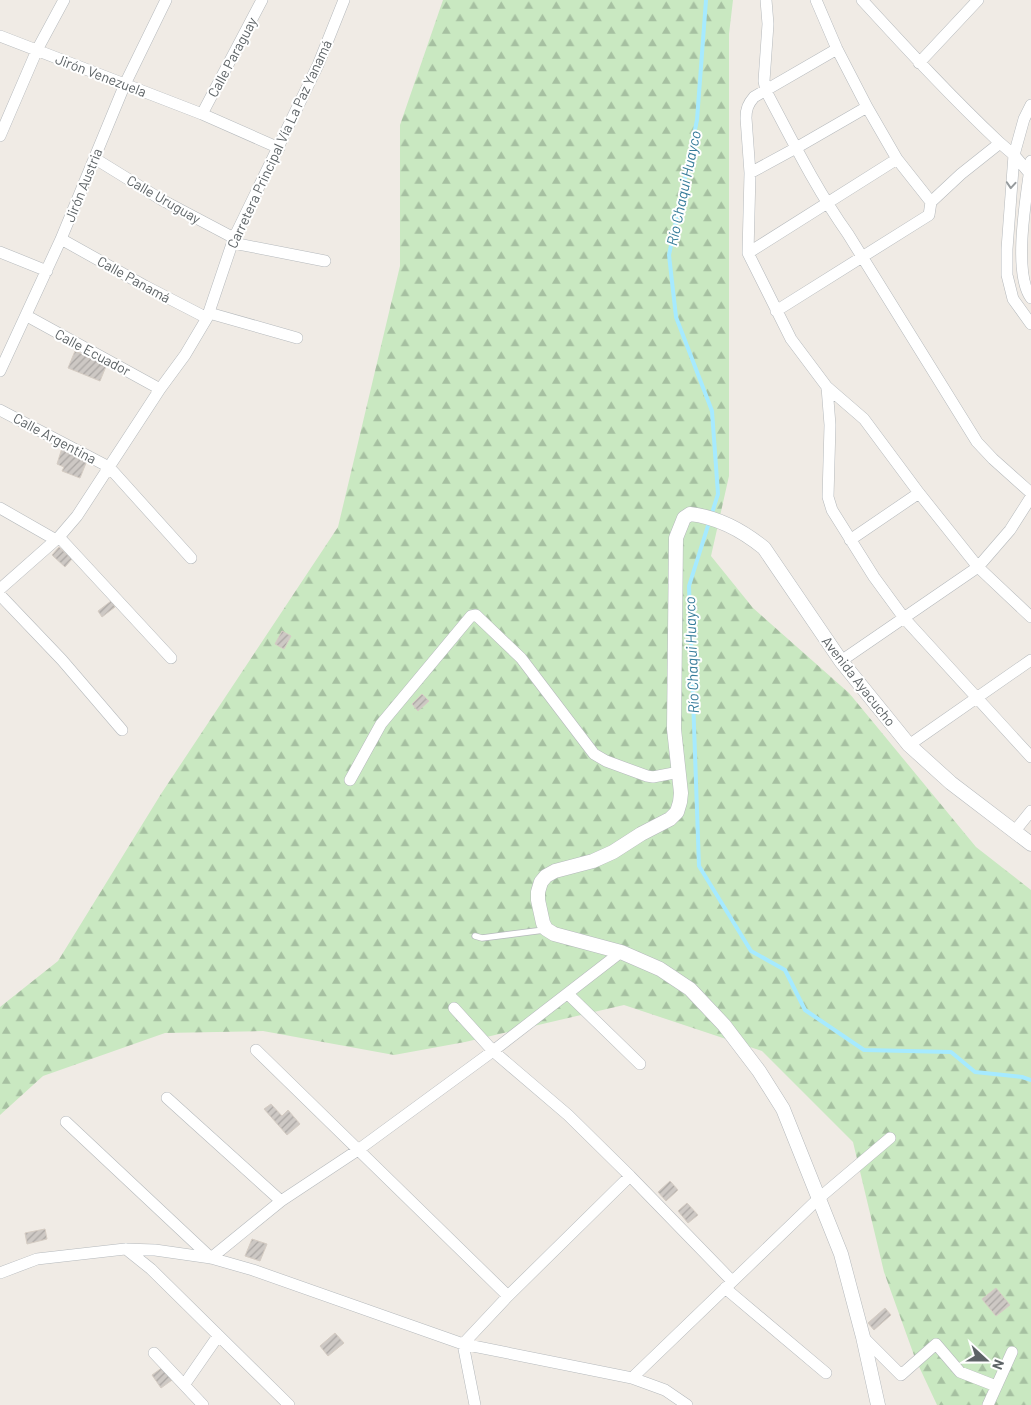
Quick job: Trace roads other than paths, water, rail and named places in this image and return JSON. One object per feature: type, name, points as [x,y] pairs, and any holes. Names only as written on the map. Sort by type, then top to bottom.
[{"type":"street","points":[[0,136],[37,50],[64,0]]},
{"type":"street","name":"Jirón Austria","points":[[0,371],[47,272],[125,84],[166,0]]},
{"type":"street","name":"Calle Paraguay","points":[[202,114],[262,0]]},
{"type":"street","name":"Carretera Principal Vía La Paz Yanamá","points":[[0,589],[58,538],[77,516],[185,354],[208,316],[233,240],[318,65],[344,0]]},
{"type":"street","points":[[766,0],[768,24],[764,81],[766,91],[796,148],[826,204],[848,234],[977,442],[1031,495],[1010,530],[978,567],[841,661]]},
{"type":"street","points":[[816,0],[837,49],[867,106],[898,159],[931,202]]},
{"type":"street","points":[[862,0],[964,109],[1031,170],[1023,223],[1022,249],[1023,273],[1027,292],[1031,298]]},
{"type":"street","points":[[919,63],[978,0]]},
{"type":"street","name":"Jirón Venezuela","points":[[0,36],[202,114],[279,148]]},
{"type":"street","points":[[837,49],[754,97],[749,102],[746,110],[750,173],[748,253],[791,339],[827,387],[864,419],[919,493],[978,567],[1031,617]]},
{"type":"street","points":[[1031,105],[1024,119],[1014,155],[1008,222],[1008,275],[1013,299],[1031,324]]},
{"type":"street","points":[[750,173],[867,106]]},
{"type":"street","points":[[776,311],[929,215],[931,202],[961,174],[1000,143]]},
{"type":"street","name":"Calle Uruguay","points":[[94,158],[162,200],[233,240],[325,261]]},
{"type":"street","points":[[748,253],[898,159]]},
{"type":"street","name":"Calle Panamá","points":[[61,239],[145,286],[208,316],[297,338]]},
{"type":"street","points":[[0,252],[47,272]]},
{"type":"street","name":"Calle Ecuador","points":[[27,316],[160,389]]},
{"type":"street","points":[[827,387],[830,425],[828,497],[832,510],[850,540],[904,618],[1031,757]]},
{"type":"street","name":"Calle Argentina","points":[[0,410],[109,467]]},
{"type":"street","points":[[109,467],[192,558]]},
{"type":"street","points":[[850,540],[919,493]]},
{"type":"street","points":[[0,508],[58,538],[171,658]]},
{"type":"street","name":"Avenida Ayacucho","points":[[679,772],[674,729],[676,538],[684,518],[690,514],[725,524],[746,534],[764,548],[841,661],[909,745],[951,783],[1031,844]]},
{"type":"street","points":[[0,595],[62,660],[122,730]]},
{"type":"street","points":[[350,780],[381,724],[472,616],[476,615],[520,658],[594,754],[606,761],[646,776],[654,777],[679,772],[680,802],[677,812],[670,819],[593,862],[555,871],[546,876],[541,882],[538,892],[543,923],[546,929],[554,934],[621,952],[660,969],[690,989],[724,1025],[759,1071],[783,1109],[818,1199],[830,1222],[864,1337],[878,1405]]},
{"type":"street","points":[[909,745],[1031,660]]},
{"type":"street","points":[[1014,832],[1031,811]]},
{"type":"street","points":[[211,1258],[281,1201],[358,1150],[493,1051],[621,952]]},
{"type":"street","points":[[568,994],[640,1064]]},
{"type":"street","points":[[454,1008],[493,1051],[568,1115],[630,1176],[728,1285],[826,1373]]},
{"type":"street","points":[[256,1050],[508,1296]]},
{"type":"street","points":[[167,1098],[281,1201]]},
{"type":"street","points":[[66,1122],[211,1258]]},
{"type":"street","points":[[632,1378],[818,1199],[890,1138]]},
{"type":"street","points":[[463,1344],[508,1296],[630,1176]]},
{"type":"street","points":[[125,1249],[150,1269],[288,1405]]},
{"type":"street","points":[[0,1273],[37,1259],[125,1249],[155,1250],[211,1258],[253,1270],[463,1344],[632,1378],[665,1390],[687,1405]]},
{"type":"street","points":[[184,1384],[218,1336]]},
{"type":"street","points":[[864,1337],[901,1375],[936,1344],[960,1372],[996,1386]]},
{"type":"street","points":[[463,1344],[475,1405]]},
{"type":"street","points":[[988,1405],[1012,1352]]},
{"type":"street","points":[[154,1353],[203,1405]]},
{"type":"lane","points":[[475,936],[482,938],[546,929]]},
{"type":"waterway","name":"Río Chaqui Huayco","points":[[706,0],[697,120],[669,255],[676,317],[712,411],[718,494],[689,586],[699,866],[751,951],[785,970],[805,1010],[864,1050],[951,1052],[975,1072],[1022,1077],[1031,1080]]}]
